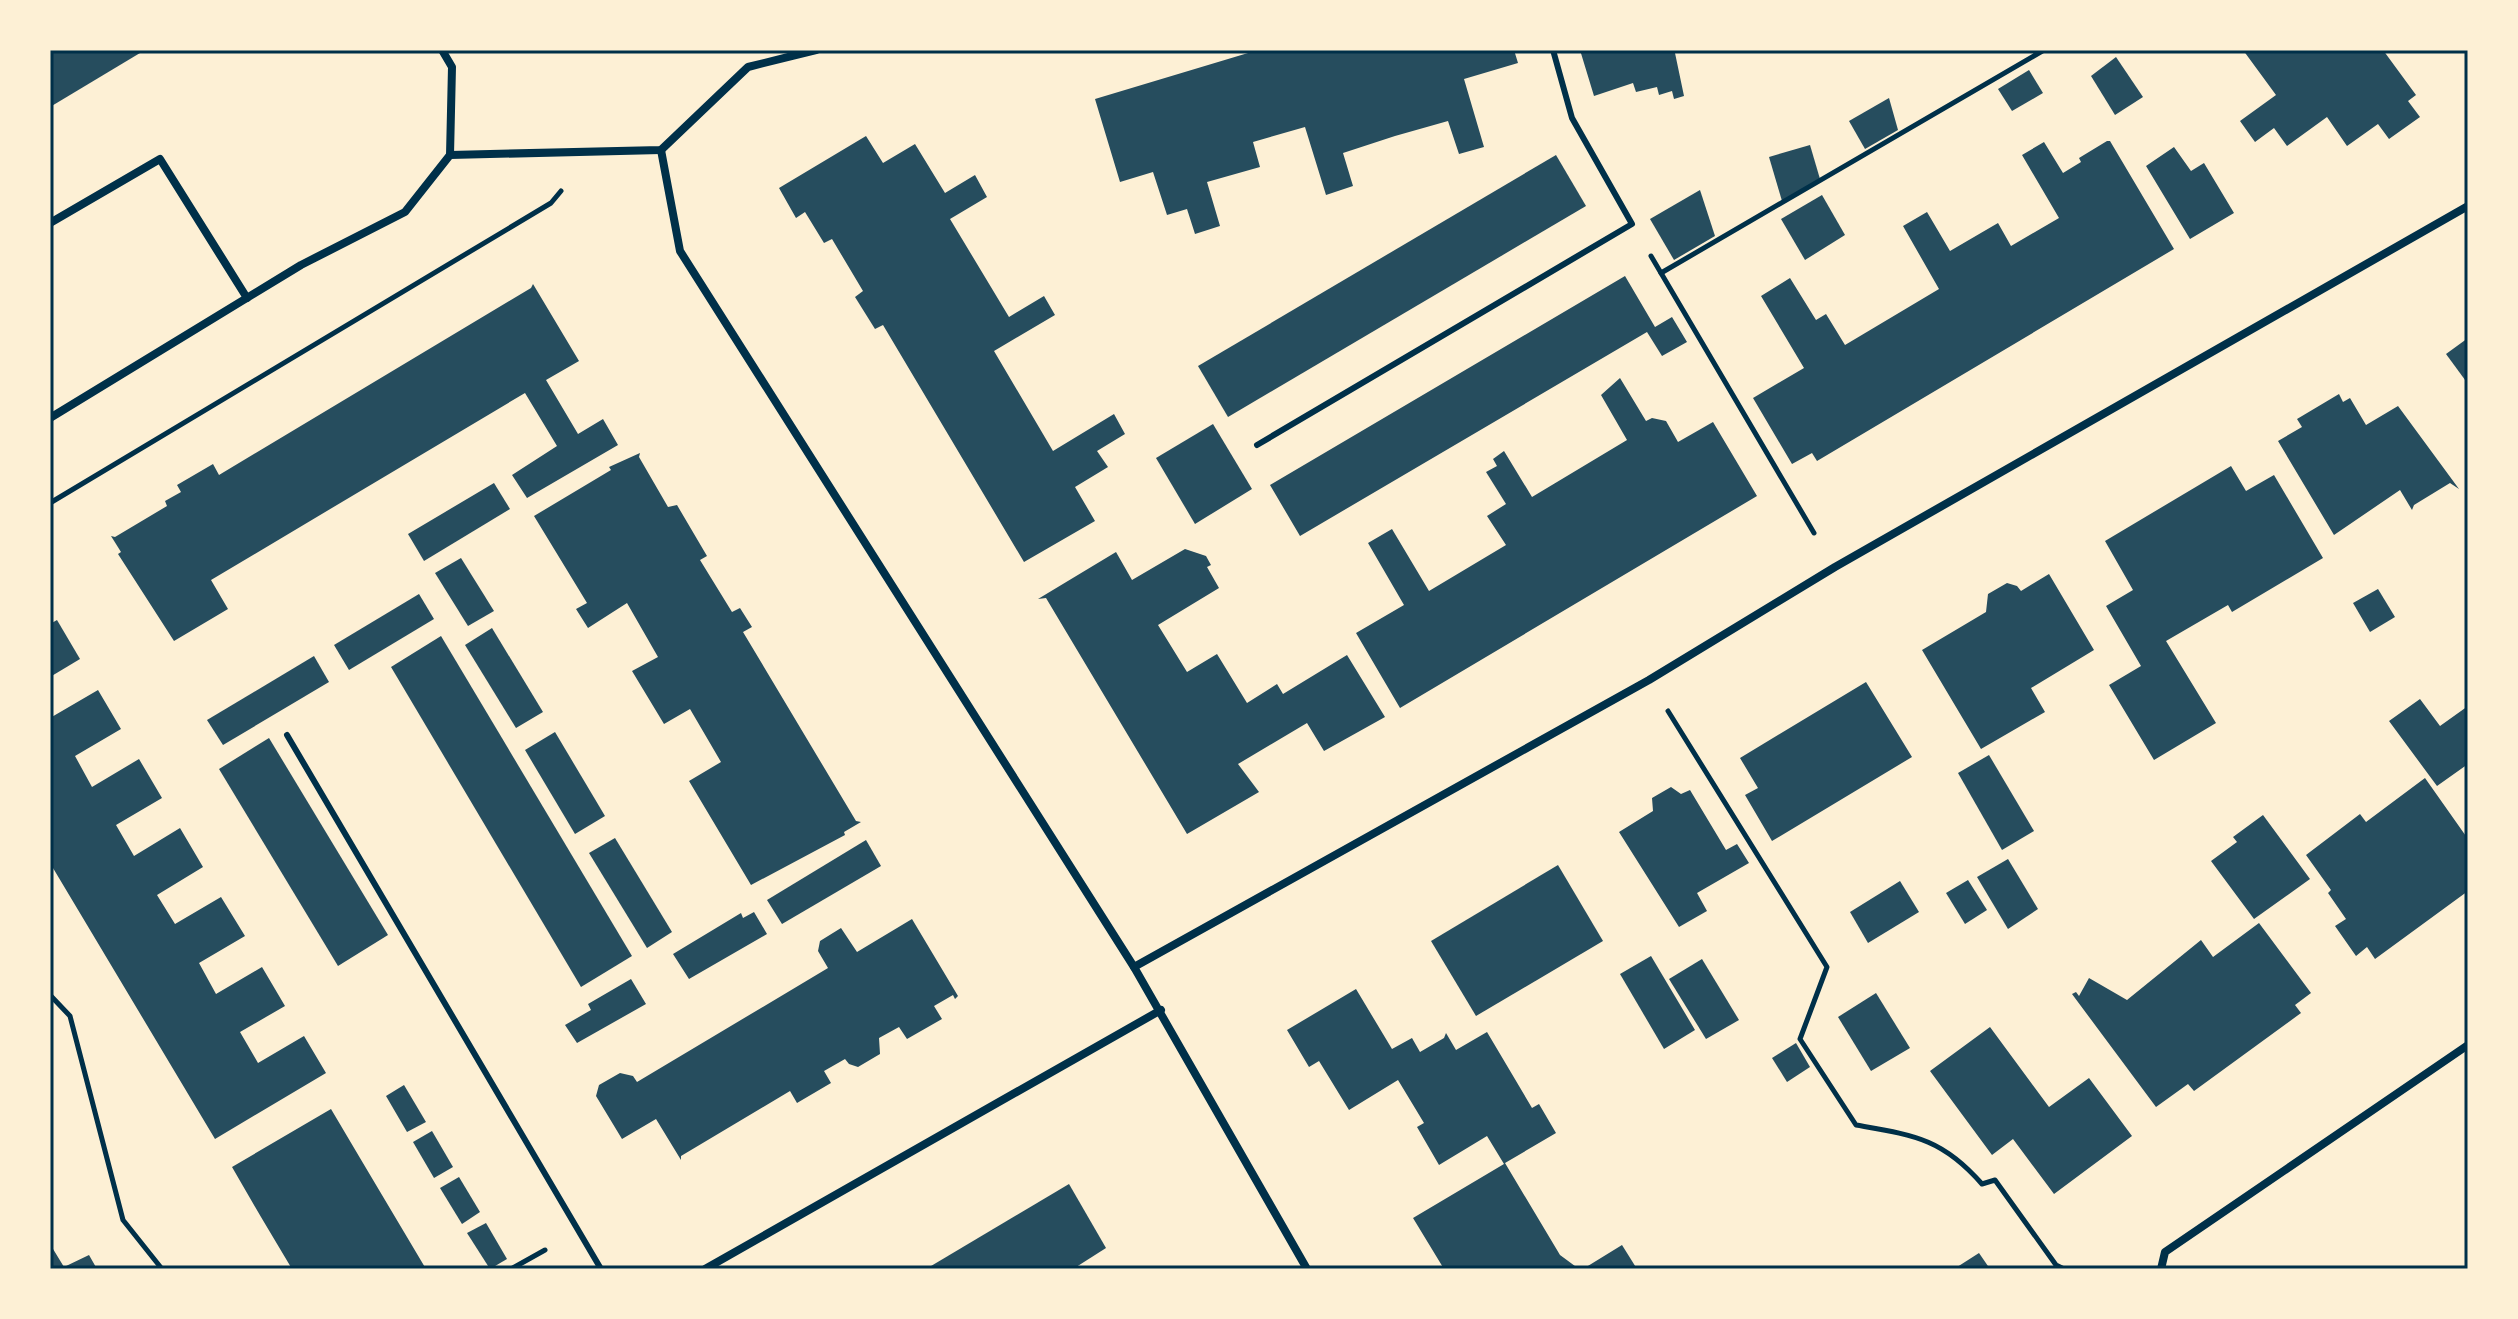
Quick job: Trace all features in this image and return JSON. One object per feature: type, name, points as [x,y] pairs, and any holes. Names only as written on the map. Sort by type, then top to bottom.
[{"type":"street","points":[[50,418],[301,265],[405,212],[450,155],[452,67],[442,50]]},
{"type":"street","points":[[450,155],[661,150],[748,67],[816,50]]},
{"type":"street","points":[[661,150],[680,251],[1161,1010],[1307,1269]]},
{"type":"street","points":[[50,223],[160,159],[247,298]]},
{"type":"street","points":[[1134,967],[1649,680],[1835,567],[2468,206]]},
{"type":"street","points":[[705,1269],[1161,1010]]},
{"type":"street","points":[[2161,1269],[2165,1252],[2468,1045]]},
{"type":"lane","points":[[1257,445],[1632,224],[1572,118],[1553,50]]},
{"type":"lane","points":[[287,735],[601,1269]]},
{"type":"path","points":[[1661,273],[2044,50]]},
{"type":"path","points":[[50,503],[551,203],[595,151]]},
{"type":"path","points":[[1632,224],[1835,567]]},
{"type":"path","points":[[1649,680],[1827,967],[1800,1039],[1856,1125],[1919,1136],[1961,1160],[1982,1184],[1995,1180],[2056,1265],[2064,1269]]},
{"type":"path","points":[[50,995],[70,1016],[123,1220],[162,1269]]},
{"type":"building","points":[[50,50],[145,50],[50,107]]},
{"type":"building","points":[[1258,50],[1514,50],[1518,63],[1464,79],[1484,147],[1459,154],[1448,121],[1395,136],[1343,153],[1353,186],[1326,195],[1305,127],[1253,142],[1260,167],[1207,182],[1220,226],[1195,234],[1187,209],[1167,215],[1153,172],[1120,182],[1095,99]]},
{"type":"building","points":[[1580,50],[1682,50],[1675,53],[1684,96],[1674,99],[1672,91],[1659,95],[1657,87],[1636,92],[1633,83],[1594,96]]},
{"type":"building","points":[[2243,50],[2383,50],[2416,95],[2408,101],[2420,117],[2389,139],[2378,124],[2347,146],[2327,117],[2287,146],[2274,128],[2255,142],[2240,121],[2276,95]]},
{"type":"building","points":[[2116,57],[2143,97],[2115,115],[2091,76]]},
{"type":"building","points":[[2029,70],[2043,93],[2012,111],[1998,89]]},
{"type":"building","points":[[1889,98],[1898,130],[1865,149],[1849,121]]},
{"type":"building","points":[[866,136],[883,163],[915,144],[945,193],[975,175],[987,197],[950,219],[1009,317],[1044,296],[1055,315],[994,351],[1053,451],[1114,414],[1125,434],[1097,451],[1108,467],[1075,487],[1095,521],[1024,562],[883,325],[875,329],[855,297],[863,291],[832,239],[824,243],[805,212],[796,218],[779,188]]},
{"type":"building","points":[[2110,141],[2174,249],[1817,461],[1812,453],[1792,464],[1753,398],[1804,368],[1761,296],[1790,278],[1816,320],[1826,314],[1845,345],[1939,289],[1903,226],[1927,212],[1950,251],[1998,223],[2011,246],[2059,218],[2022,155],[2044,142],[2063,173],[2081,162],[2079,158]]},
{"type":"building","points":[[1810,145],[1820,179],[1782,201],[1769,157]]},
{"type":"building","points":[[2174,147],[2191,171],[2204,163],[2234,213],[2190,239],[2146,166]]},
{"type":"building","points":[[1556,155],[1586,206],[1228,417],[1198,366]]},
{"type":"building","points":[[1700,190],[1715,236],[1674,260],[1650,219]]},
{"type":"building","points":[[1822,195],[1845,235],[1805,260],[1781,219]]},
{"type":"building","points":[[1625,276],[1655,327],[1672,317],[1687,342],[1662,356],[1647,332],[1300,536],[1270,485]]},
{"type":"building","points":[[533,284],[579,361],[546,380],[578,434],[603,419],[618,445],[527,498],[512,475],[557,446],[525,393],[211,580],[228,609],[174,641],[118,554],[121,552],[111,536],[115,537],[167,506],[165,501],[181,492],[177,485],[213,464],[219,475]]},
{"type":"building","points":[[2468,338],[2468,384],[2446,354]]},
{"type":"building","points":[[1620,378],[1646,421],[1652,418],[1666,421],[1678,442],[1713,422],[1757,496],[1400,708],[1356,633],[1404,605],[1368,543],[1392,529],[1429,591],[1506,545],[1487,516],[1506,504],[1486,472],[1497,466],[1493,459],[1504,451],[1532,497],[1627,440],[1601,395]]},
{"type":"building","points":[[2339,394],[2343,402],[2350,398],[2366,425],[2398,406],[2459,489],[2450,483],[2414,505],[2412,510],[2400,490],[2334,535],[2278,441],[2302,427],[2297,419]]},
{"type":"building","points":[[1213,424],[1252,489],[1195,524],[1156,458]]},
{"type":"building","points":[[640,453],[639,457],[668,507],[677,505],[707,556],[700,560],[732,612],[740,608],[752,627],[743,632],[856,821],[861,822],[844,832],[845,835],[751,885],[689,781],[721,762],[690,709],[664,724],[632,671],[658,657],[627,603],[588,628],[576,609],[587,603],[534,516],[611,470],[609,467]]},
{"type":"building","points":[[2231,466],[2246,491],[2274,475],[2323,558],[2232,612],[2228,605],[2166,641],[2216,723],[2154,760],[2109,685],[2141,666],[2106,606],[2133,590],[2105,541]]},
{"type":"building","points":[[494,483],[510,509],[424,561],[408,534]]},
{"type":"building","points":[[1185,549],[1206,556],[1211,565],[1207,567],[1219,588],[1158,625],[1187,672],[1217,654],[1247,703],[1277,684],[1283,694],[1347,655],[1385,717],[1324,751],[1307,723],[1238,764],[1259,792],[1187,834],[1046,598],[1038,599],[1116,552],[1132,580]]},
{"type":"building","points":[[461,558],[494,611],[468,626],[435,573]]},
{"type":"building","points":[[2049,574],[2094,650],[2031,688],[2045,712],[1981,749],[1922,650],[1986,612],[1988,594],[2007,583],[2021,591]]},
{"type":"building","points":[[2378,589],[2395,617],[2370,632],[2353,603]]},
{"type":"building","points":[[419,594],[434,619],[349,670],[334,645]]},
{"type":"building","points":[[57,620],[80,659],[50,677],[50,624]]},
{"type":"building","points":[[492,628],[543,712],[516,728],[465,645]]},
{"type":"building","points":[[441,636],[632,956],[581,987],[391,667]]},
{"type":"building","points":[[314,656],[329,682],[223,745],[207,720]]},
{"type":"building","points":[[1866,682],[1912,757],[1772,841],[1745,795],[1758,788],[1740,758]]},
{"type":"building","points":[[98,690],[121,729],[75,756],[92,787],[139,759],[162,798],[116,825],[134,856],[180,828],[203,867],[157,895],[175,924],[221,897],[245,936],[199,963],[216,994],[262,967],[285,1006],[240,1032],[258,1063],[304,1036],[326,1073],[215,1139],[50,863],[50,718]]},
{"type":"building","points":[[2420,699],[2440,726],[2468,706],[2468,764],[2437,786],[2389,721]]},
{"type":"building","points":[[555,732],[605,816],[575,834],[525,750]]},
{"type":"building","points":[[269,738],[388,935],[338,966],[219,769]]},
{"type":"building","points":[[1989,755],[2034,831],[2002,850],[1958,773]]},
{"type":"building","points":[[2425,778],[2468,839],[2468,891],[2375,959],[2367,947],[2356,956],[2335,926],[2346,919],[2328,893],[2331,890],[2306,855],[2360,814],[2366,822]]},
{"type":"building","points":[[1671,787],[1681,794],[1690,790],[1726,850],[1737,844],[1749,863],[1697,893],[1707,911],[1679,927],[1619,832],[1653,811],[1652,798]]},
{"type":"building","points":[[2263,815],[2310,879],[2254,919],[2211,861],[2237,842],[2233,837]]},
{"type":"building","points":[[615,838],[672,932],[647,948],[589,853]]},
{"type":"building","points":[[866,840],[881,866],[782,924],[767,900]]},
{"type":"building","points":[[2008,859],[2038,909],[2008,929],[1977,877]]},
{"type":"building","points":[[1558,865],[1603,941],[1476,1016],[1431,941]]},
{"type":"building","points":[[1968,880],[1987,910],[1965,924],[1946,893]]},
{"type":"building","points":[[1900,881],[1919,912],[1868,943],[1850,912]]},
{"type":"building","points":[[754,912],[767,934],[689,979],[673,954],[741,913],[743,918]]},
{"type":"building","points":[[912,919],[958,996],[955,999],[953,995],[934,1006],[942,1019],[907,1039],[899,1027],[879,1038],[880,1054],[858,1067],[845,1059],[824,1071],[831,1083],[797,1103],[790,1091],[681,1156],[681,1160],[656,1119],[622,1139],[596,1096],[599,1085],[620,1073],[633,1076],[637,1082],[828,968],[818,951],[820,941],[841,928],[857,952]]},
{"type":"building","points":[[2259,923],[2311,993],[2295,1005],[2301,1013],[2194,1091],[2188,1084],[2156,1107],[2072,994],[2076,992],[2079,996],[2089,978],[2127,1000],[2201,940],[2213,957]]},
{"type":"building","points":[[1651,956],[1695,1030],[1664,1049],[1620,974]]},
{"type":"building","points":[[1702,959],[1739,1020],[1706,1039],[1669,979]]},
{"type":"building","points":[[631,979],[646,1004],[577,1043],[565,1025],[591,1010],[588,1004]]},
{"type":"building","points":[[1356,989],[1392,1049],[1412,1038],[1420,1052],[1444,1038],[1446,1033],[1456,1050],[1487,1032],[1532,1108],[1539,1104],[1556,1133],[1505,1163],[1560,1255],[1579,1269],[1444,1269],[1413,1218],[1504,1164],[1487,1136],[1439,1165],[1417,1127],[1424,1123],[1398,1080],[1349,1110],[1319,1061],[1309,1067],[1287,1030]]},
{"type":"building","points":[[1876,993],[1910,1048],[1871,1071],[1838,1017]]},
{"type":"building","points":[[1990,1027],[2049,1107],[2089,1078],[2132,1136],[2054,1194],[2013,1139],[1992,1155],[1930,1071]]},
{"type":"building","points":[[1796,1043],[1810,1067],[1787,1082],[1772,1058]]},
{"type":"building","points":[[404,1085],[426,1122],[407,1132],[386,1096]]},
{"type":"building","points":[[331,1109],[426,1269],[292,1269],[261,1217],[232,1167]]},
{"type":"building","points":[[432,1131],[453,1167],[434,1178],[413,1142]]},
{"type":"building","points":[[459,1177],[480,1212],[462,1224],[440,1188]]},
{"type":"building","points":[[1069,1184],[1106,1248],[1073,1269],[926,1269]]},
{"type":"building","points":[[486,1223],[507,1259],[490,1269],[467,1233]]},
{"type":"building","points":[[50,1244],[64,1267],[89,1255],[97,1269],[50,1269]]},
{"type":"building","points":[[1622,1245],[1637,1269],[1583,1269]]},
{"type":"building","points":[[1979,1253],[1990,1269],[1954,1269]]}]
